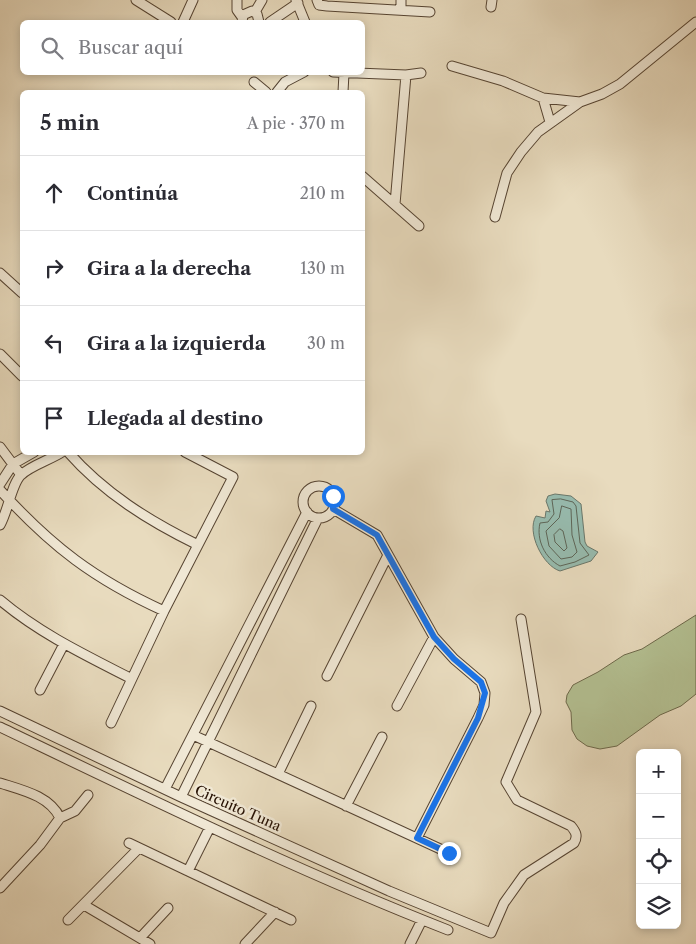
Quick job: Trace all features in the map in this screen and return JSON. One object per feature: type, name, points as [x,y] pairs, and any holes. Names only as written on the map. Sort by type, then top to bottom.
[{"type":"street","points":[[136,0],[167,20]]},
{"type":"street","points":[[184,20],[193,0]]},
{"type":"street","points":[[237,0],[237,10],[242,20]]},
{"type":"street","points":[[255,12],[262,0]]},
{"type":"street","points":[[316,0],[319,5],[327,6],[430,12]]},
{"type":"street","points":[[401,0],[401,10]]},
{"type":"street","points":[[273,20],[297,2],[304,20]]},
{"type":"street","points":[[242,20],[245,12],[255,12],[259,16],[259,20]]},
{"type":"street","points":[[495,217],[507,173],[521,152],[550,122],[580,102],[602,94],[620,84],[696,22]]},
{"type":"street","points":[[452,66],[503,81],[543,98],[580,102]]},
{"type":"street","points":[[365,74],[406,75],[421,73]]},
{"type":"street","points":[[278,90],[285,82],[298,75]]},
{"type":"street","points":[[343,90],[344,75]]},
{"type":"street","points":[[395,204],[406,75]]},
{"type":"street","points":[[254,82],[264,90]]},
{"type":"street","points":[[543,98],[550,122]]},
{"type":"street","points":[[365,179],[420,226]]},
{"type":"street","points":[[0,273],[20,291]]},
{"type":"street","points":[[0,354],[20,374]]},
{"type":"street","points":[[0,447],[21,475]]},
{"type":"street","points":[[0,484],[13,464],[29,455]]},
{"type":"street","points":[[0,524],[11,502],[16,482],[21,475],[57,455]]},
{"type":"street","points":[[71,455],[98,482],[125,504],[161,527],[198,545]]},
{"type":"street","points":[[111,723],[130,678],[233,477],[191,455]]},
{"type":"street","points":[[319,487],[331,492],[334,500],[333,509],[327,516],[318,518],[307,512],[303,504],[305,496],[311,489],[319,487]]},
{"type":"street","points":[[0,490],[51,542],[88,571],[120,591],[164,612]]},
{"type":"street","points":[[333,509],[377,535],[434,637],[454,659],[481,682],[485,693],[478,718],[417,838]]},
{"type":"street","points":[[165,789],[307,512]]},
{"type":"street","points":[[181,797],[318,518]]},
{"type":"street","points":[[327,676],[388,555]]},
{"type":"street","points":[[0,600],[31,625],[130,678]]},
{"type":"street","name":"Circuito Tuna","points":[[0,711],[181,797],[389,891],[469,922],[491,933],[504,903],[524,875],[574,842],[577,838],[571,826],[518,800],[506,782],[536,712],[521,619]]},
{"type":"street","points":[[242,637],[256,645]]},
{"type":"street","points":[[397,706],[434,637]]},
{"type":"street","points":[[40,690],[64,644]]},
{"type":"street","points":[[278,774],[311,706]]},
{"type":"street","name":"Circuito Tuna","points":[[0,727],[210,827],[383,904],[448,930]]},
{"type":"street","points":[[192,735],[449,853]]},
{"type":"street","points":[[346,806],[382,737]]},
{"type":"street","points":[[179,762],[194,770]]},
{"type":"street","points":[[0,783],[39,798],[53,807],[60,818]]},
{"type":"street","points":[[0,888],[40,845],[60,818],[75,811],[88,795]]},
{"type":"street","points":[[188,871],[210,827]]},
{"type":"street","points":[[129,843],[291,920]]},
{"type":"street","points":[[68,920],[139,848]]},
{"type":"street","points":[[383,904],[389,891]]},
{"type":"street","points":[[84,904],[150,944]]},
{"type":"street","points":[[140,938],[168,908]]},
{"type":"street","points":[[245,944],[275,912]]},
{"type":"street","points":[[410,944],[422,920]]},
{"type":"green space","points":[[696,615],[696,694],[681,706],[660,715],[617,746],[600,749],[587,746],[577,739],[572,730],[571,712],[566,702],[567,695],[573,685],[624,655],[642,649]]},
{"type":"water","points":[[555,494],[571,496],[581,504],[585,542],[587,546],[598,552],[591,561],[560,571],[548,563],[542,556],[533,531],[533,523],[536,516],[545,518],[546,511],[550,512],[546,501],[548,496]]},
{"type":"route","points":[[333,496],[333,509],[377,535],[434,637],[454,659],[473,673],[481,682],[485,693],[484,705],[478,718],[417,838],[449,853]]}]
